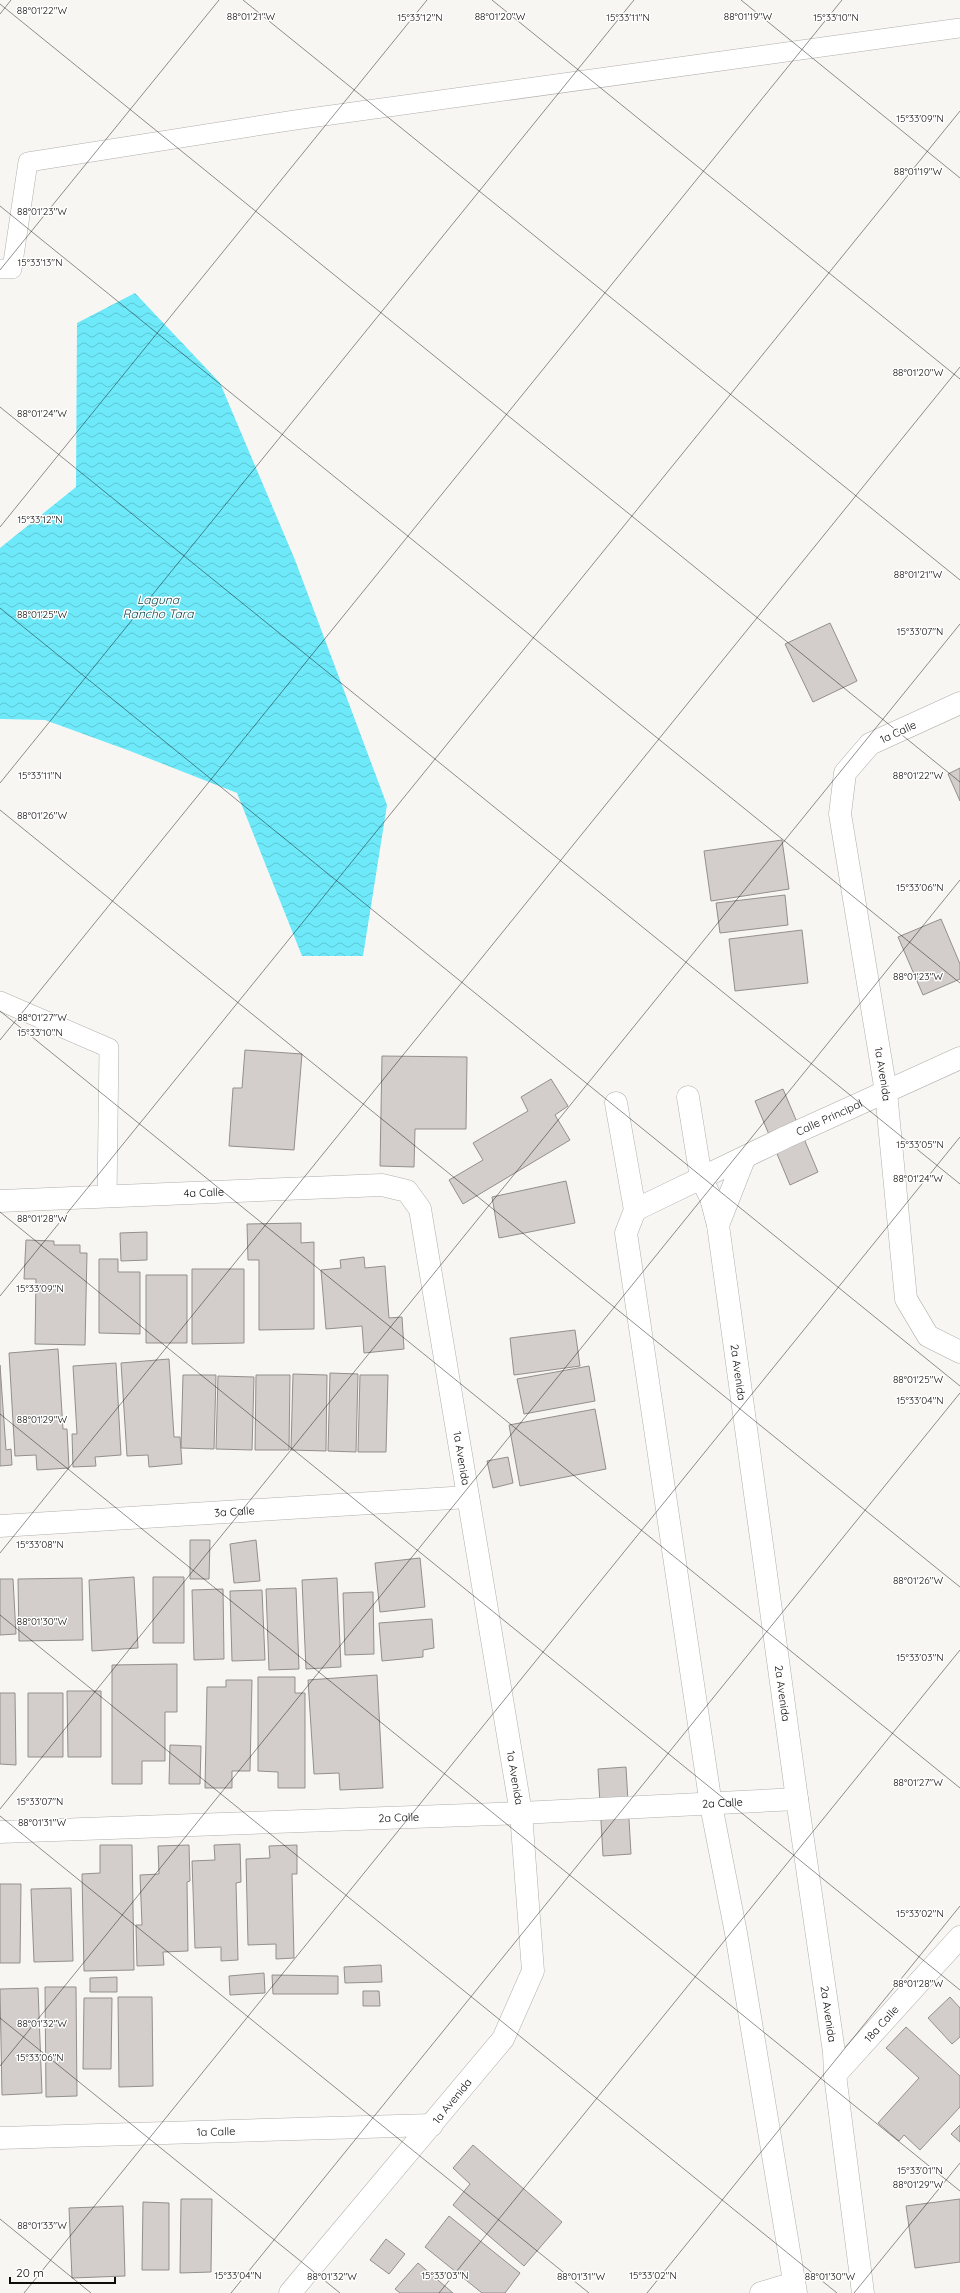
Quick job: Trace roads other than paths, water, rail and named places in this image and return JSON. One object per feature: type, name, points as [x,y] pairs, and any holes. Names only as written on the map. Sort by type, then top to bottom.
[{"type":"street","name":"1a Calle","points":[[845,773],[870,744],[960,703]]},
{"type":"street","name":"1a Avenida","points":[[845,773],[840,814],[886,1092],[906,1299],[928,1336],[960,1352]]},
{"type":"street","name":"Calle Principal","points":[[635,1210],[744,1158],[786,1136],[960,1058]]},
{"type":"street","name":"2a Avenida","points":[[688,1097],[701,1178],[711,1198],[718,1225],[797,1799],[834,2052],[835,2075],[863,2293]]},
{"type":"street","points":[[616,1103],[635,1210],[626,1233],[711,1805],[736,1933],[795,2288],[761,2293]]},
{"type":"street","points":[[718,1225],[744,1158]]},
{"type":"street","name":"4a Calle","points":[[0,1201],[382,1185],[407,1191]]},
{"type":"street","name":"1a Avenida","points":[[290,2293],[503,2039],[533,1971],[521,1813],[420,1209],[407,1191]]},
{"type":"street","name":"3a Calle","points":[[0,1526],[468,1497]]},
{"type":"street","name":"2a Calle","points":[[0,1832],[521,1813],[711,1805],[797,1799]]},
{"type":"street","name":"18a Calle","points":[[835,2075],[960,1936]]},
{"type":"street","name":"1a Calle","points":[[0,2138],[432,2125]]},
{"type":"lane","points":[[0,269],[12,269],[28,162],[295,120],[960,28]]},
{"type":"lane","points":[[0,1001],[109,1048],[108,1197]]},
{"type":"water","name":"Laguna Rancho Tara","points":[[135,293],[220,383],[295,560],[387,805],[363,956],[302,956],[237,793],[130,751],[45,720],[0,719],[0,548],[76,487],[77,323]]}]
